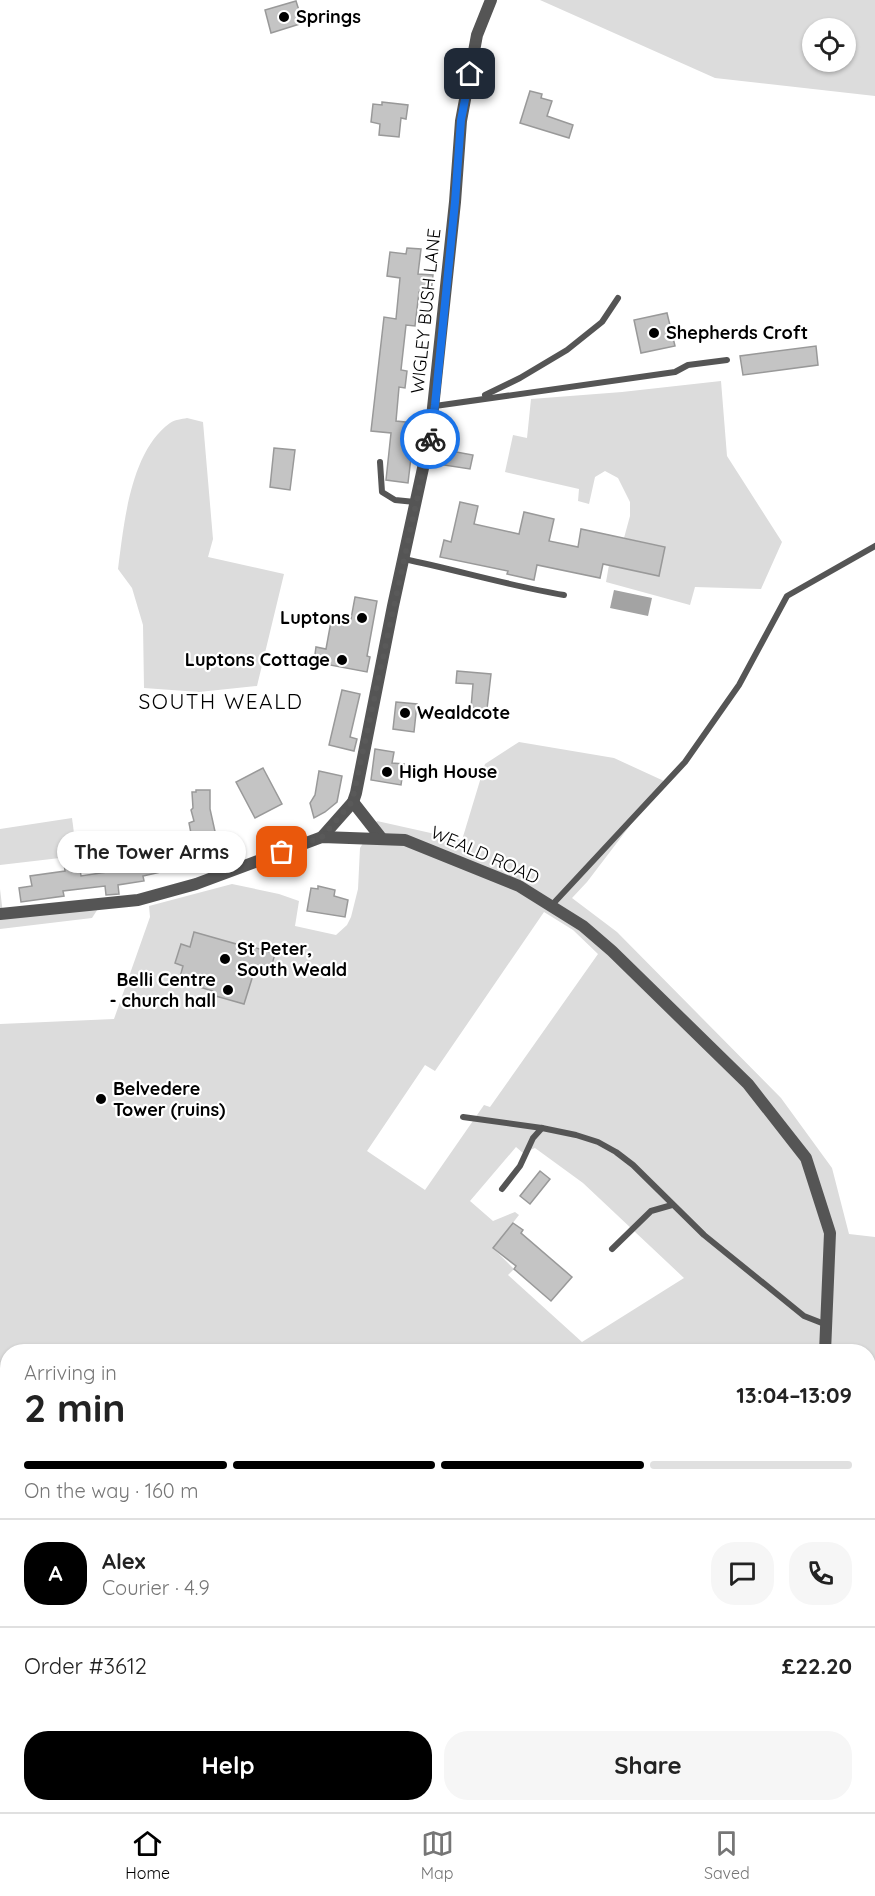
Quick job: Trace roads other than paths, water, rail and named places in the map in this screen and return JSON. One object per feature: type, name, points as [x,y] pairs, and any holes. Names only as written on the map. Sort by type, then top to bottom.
[{"type":"street","name":"WIGLEY BUSH LANE","points":[[322,837],[352,802],[430,436],[455,202],[461,120],[477,35],[491,0]]},
{"type":"street","points":[[352,802],[382,839]]},
{"type":"street","name":"WEALD ROAD","points":[[0,914],[138,900],[196,884],[322,837],[405,840],[519,885],[583,926],[612,951],[748,1084],[806,1158],[830,1233],[826,1344]]},
{"type":"lane","points":[[479,398],[567,351],[602,322],[618,298]]},
{"type":"lane","points":[[435,405],[599,384],[675,372],[688,365],[727,360]]},
{"type":"lane","points":[[380,462],[382,492],[395,500],[416,502]]},
{"type":"lane","points":[[551,906],[685,762],[739,685],[787,596],[875,546]]},
{"type":"lane","points":[[403,559],[528,589],[564,595]]},
{"type":"lane","points":[[463,1117],[542,1128],[598,1142],[616,1152],[633,1165],[704,1235],[804,1316],[828,1325]]},
{"type":"lane","points":[[502,1189],[520,1166],[533,1138],[542,1128]]},
{"type":"lane","points":[[612,1249],[651,1211],[672,1205]]},
{"type":"place","name":"Springs","points":[[284,17]]},
{"type":"place","name":"Shepherds Croft","points":[[654,333]]},
{"type":"place","name":"Luptons","points":[[362,618]]},
{"type":"place","name":"Luptons Cottage","points":[[342,660]]},
{"type":"place","name":"Wealdcote","points":[[405,713]]},
{"type":"place","name":"High House","points":[[387,772]]},
{"type":"place","name":"The Tower Arms","points":[[282,852]]},
{"type":"place","name":"St Peter, South Weald","points":[[225,959]]},
{"type":"place","name":"Belli Centre - church hall","points":[[228,990]]},
{"type":"place","name":"Belvedere Tower (ruins)","points":[[101,1099]]},
{"type":"district","name":"SOUTH WEALD","points":[[221,702]]}]
